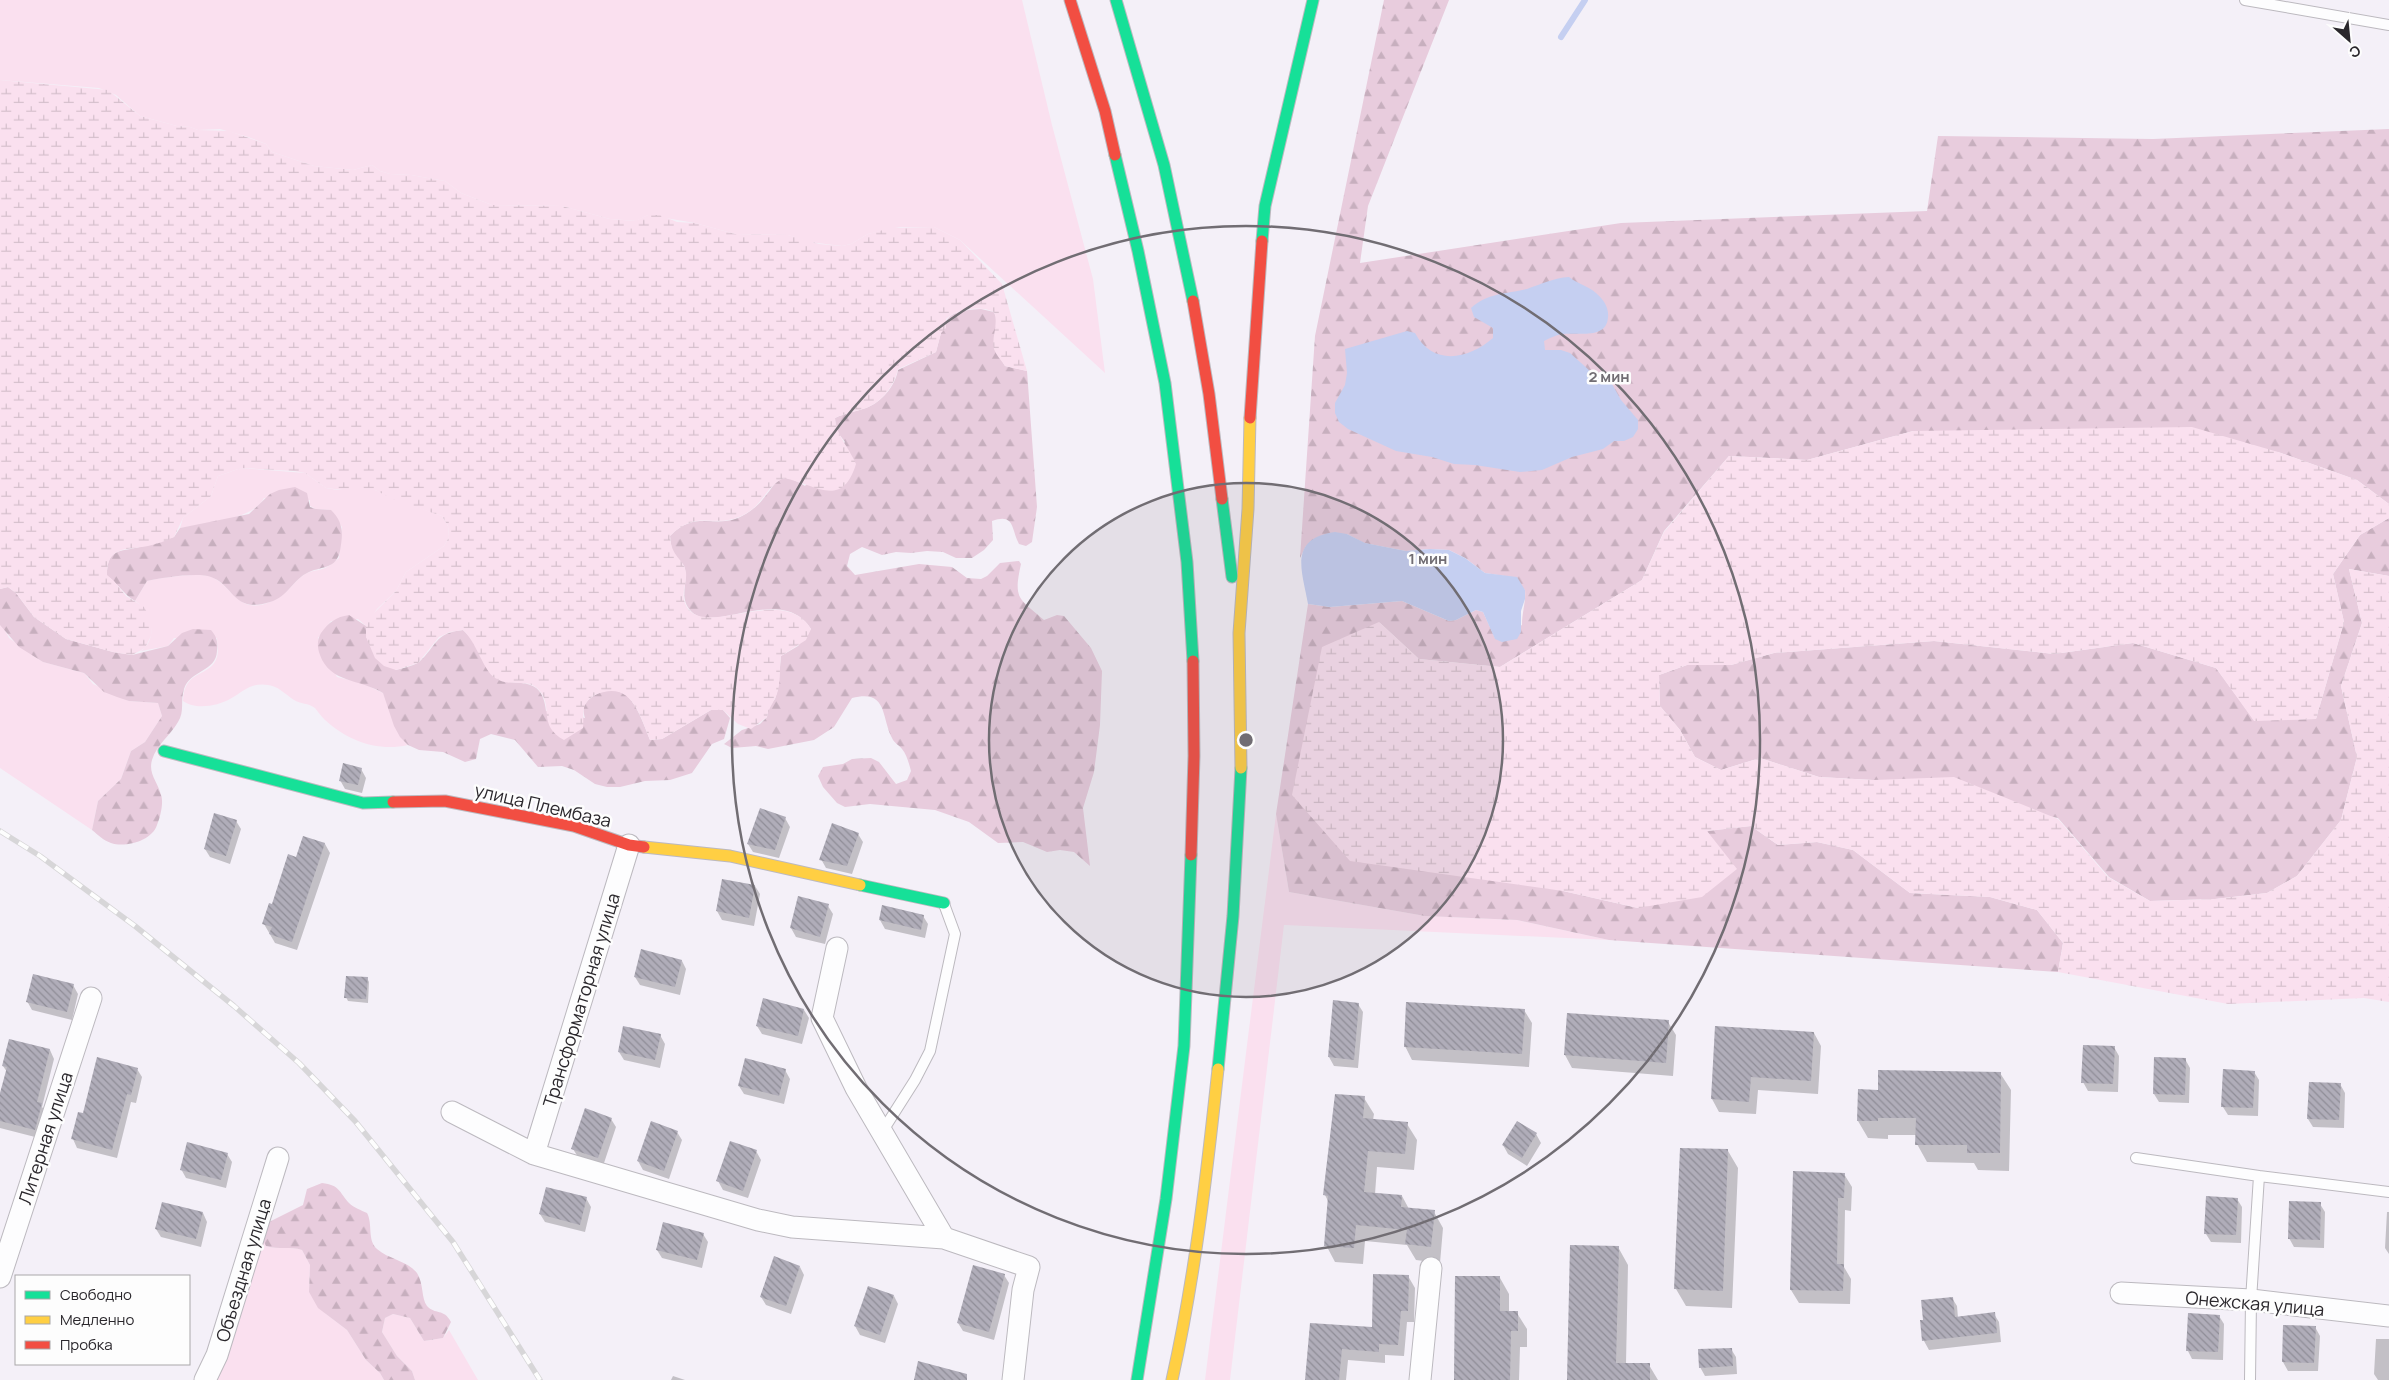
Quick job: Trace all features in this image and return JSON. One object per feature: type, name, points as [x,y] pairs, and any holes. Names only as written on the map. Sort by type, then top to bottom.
[{"type":"main road","points":[[1070,0],[1105,111],[1138,251],[1165,382],[1187,562],[1194,676],[1194,785],[1184,1046],[1166,1199],[1137,1380]]},
{"type":"main road","points":[[1116,0],[1164,163],[1199,334],[1239,633]]},
{"type":"main road","points":[[1172,1380],[1182,1340],[1206,1188],[1232,926],[1240,786],[1239,633],[1248,509],[1251,381],[1265,206],[1313,0]]},
{"type":"main road","name":"улица Плембаза","points":[[164,751],[363,804],[445,801],[574,826],[629,844],[730,856],[944,903]]},
{"type":"street","name":"Трансформаторная улица","points":[[534,1154],[629,844]]},
{"type":"street","points":[[837,948],[822,1018],[856,1088],[944,1238]]},
{"type":"street","name":"Литерная улица","points":[[0,1277],[91,998]]},
{"type":"street","points":[[452,1112],[534,1154],[758,1220],[792,1227],[944,1238],[1029,1267],[1023,1290],[1013,1380]]},
{"type":"street","name":"Объездная улица","points":[[205,1380],[217,1355],[278,1158]]},
{"type":"street","points":[[1420,1380],[1431,1268]]},
{"type":"street","name":"Онежская улица","points":[[2121,1293],[2252,1300],[2389,1316]]},
{"type":"lane","points":[[2244,0],[2389,25]]},
{"type":"lane","points":[[882,1132],[916,1080],[930,1051],[956,934],[944,903]]},
{"type":"lane","points":[[2136,1158],[2389,1192]]},
{"type":"lane","points":[[2250,1380],[2252,1300],[2259,1176]]},
{"type":"green space","points":[[0,0],[1022,0],[1052,125],[1093,279],[1105,373],[960,240],[934,227],[900,227],[868,234],[851,244],[842,246],[809,242],[788,235],[735,234],[695,223],[648,215],[636,221],[610,219],[562,206],[492,205],[461,193],[445,181],[411,175],[390,174],[380,171],[372,165],[353,170],[314,166],[272,152],[266,144],[248,137],[220,129],[198,130],[177,126],[140,116],[116,95],[99,88],[0,80]]},
{"type":"green space","points":[[1384,0],[1449,0],[1368,206],[1360,263],[1621,223],[1927,211],[1938,136],[2153,139],[2389,129],[2389,504],[2357,480],[2278,452],[1913,431],[1807,460],[1729,456],[1664,531],[1642,580],[1500,667],[1419,659],[1379,622],[1563,891],[1638,908],[1707,831],[1751,826],[1778,845],[1817,842],[1853,850],[1910,893],[1990,897],[2037,910],[2063,943],[2058,972],[1609,940],[1517,920],[1425,916],[1289,892],[1276,814],[1308,604],[1330,607],[1402,601],[1449,621],[1456,620],[1476,610],[1483,612],[1495,638],[1522,625],[1525,599],[1525,590],[1511,577],[1485,573],[1465,558],[1449,550],[1406,551],[1364,543],[1347,534],[1306,546],[1300,558],[1315,336]]},
{"type":"green space","points":[[0,80],[108,90],[140,116],[198,130],[229,131],[266,144],[272,152],[314,166],[353,170],[372,165],[380,171],[390,174],[411,175],[445,181],[461,193],[492,205],[562,206],[610,219],[635,221],[648,215],[660,215],[677,222],[695,223],[735,234],[788,235],[819,244],[842,246],[851,244],[868,234],[891,228],[934,227],[960,240],[1002,284],[1027,371],[1005,366],[996,353],[993,344],[996,322],[994,312],[982,309],[969,309],[956,313],[946,319],[946,328],[941,333],[936,352],[898,369],[887,393],[877,402],[866,408],[835,418],[841,436],[856,464],[850,478],[843,486],[835,490],[826,491],[784,478],[772,486],[759,503],[747,513],[730,520],[704,520],[688,523],[670,536],[673,549],[685,568],[684,600],[692,612],[705,617],[761,610],[780,610],[797,616],[811,629],[806,640],[781,656],[779,686],[776,697],[767,717],[751,729],[738,724],[723,710],[711,710],[662,739],[650,740],[639,713],[629,698],[622,693],[614,691],[604,692],[590,698],[584,707],[583,728],[564,740],[556,734],[548,722],[545,703],[539,690],[529,684],[500,681],[495,678],[487,669],[468,635],[463,630],[450,632],[439,637],[418,663],[396,670],[384,666],[375,658],[366,637],[366,626],[370,617],[396,591],[406,572],[444,546],[449,537],[448,526],[442,516],[397,501],[375,490],[350,491],[326,488],[305,473],[294,471],[241,468],[218,476],[211,496],[183,518],[174,537],[148,546],[125,549],[114,554],[110,559],[107,575],[126,596],[144,607],[152,625],[151,636],[145,648],[132,655],[113,652],[66,639],[34,617],[16,593],[8,587],[0,589]]},
{"type":"green space","points":[[981,309],[994,312],[997,319],[994,347],[1005,366],[1027,371],[1037,507],[1032,542],[1026,546],[1019,544],[1009,521],[999,519],[992,521],[993,540],[984,550],[972,558],[956,558],[943,552],[927,551],[896,552],[882,555],[862,547],[850,554],[847,566],[855,575],[919,564],[952,567],[967,578],[981,579],[987,576],[1000,563],[1019,561],[1021,564],[1018,592],[1024,602],[1044,620],[1057,615],[1064,616],[1091,648],[1102,671],[1100,725],[1094,772],[1083,808],[1090,866],[1074,852],[1060,850],[1047,852],[1023,842],[998,843],[969,822],[935,810],[870,804],[845,807],[837,803],[823,787],[818,776],[823,767],[843,764],[852,759],[871,758],[879,762],[896,784],[907,780],[911,771],[904,751],[892,738],[878,701],[872,698],[864,696],[852,698],[834,727],[814,740],[768,749],[756,746],[732,748],[724,744],[742,730],[760,724],[767,717],[769,706],[775,699],[778,689],[781,656],[798,646],[811,629],[798,616],[783,610],[766,609],[714,618],[700,617],[690,610],[687,605],[684,595],[686,574],[683,564],[676,558],[671,547],[670,536],[679,528],[696,522],[729,521],[738,518],[758,505],[775,483],[783,478],[789,478],[805,486],[845,442],[836,430],[835,418],[866,408],[877,402],[891,387],[898,370],[936,352],[944,324],[952,315],[959,312]]},
{"type":"green space","points":[[2192,427],[2278,452],[2357,480],[2389,504],[2389,518],[2360,535],[2333,574],[2344,622],[2316,719],[2254,721],[2216,668],[2133,643],[2054,654],[1934,641],[1774,653],[1731,665],[1687,665],[1659,675],[1660,706],[1680,730],[1695,757],[1721,770],[1760,758],[1819,777],[1873,780],[1954,777],[2058,819],[2108,877],[2150,901],[2215,899],[2267,893],[2297,876],[2341,820],[2357,757],[2341,686],[2362,623],[2349,569],[2389,576],[2389,1002],[2364,998],[2228,1004],[2058,972],[2063,943],[2037,910],[1990,897],[1910,893],[1853,850],[1817,842],[1778,845],[1751,826],[1707,831],[1737,869],[1702,897],[1638,908],[1563,891],[1350,861],[1292,795],[1322,647],[1379,622],[1419,659],[1500,667],[1642,580],[1664,532],[1729,456],[1807,460],[1913,431]]},
{"type":"green space","points":[[241,468],[305,473],[326,488],[338,490],[375,490],[442,516],[448,526],[449,537],[444,546],[406,572],[396,591],[377,609],[366,626],[358,619],[331,621],[318,638],[337,677],[362,683],[383,693],[396,727],[408,745],[397,747],[375,746],[353,739],[325,720],[313,706],[296,701],[272,686],[262,684],[252,686],[225,701],[213,705],[200,706],[188,704],[183,701],[188,683],[214,664],[218,655],[217,638],[174,638],[168,646],[141,651],[147,646],[150,639],[151,625],[141,605],[135,601],[147,581],[180,576],[198,575],[212,577],[244,603],[261,605],[282,595],[305,574],[324,568],[339,558],[342,527],[330,510],[316,509],[310,506],[310,500],[264,498],[258,505],[239,516],[214,523],[180,528],[183,518],[211,496],[218,476]]},
{"type":"green space","points":[[295,487],[307,493],[310,507],[331,510],[335,515],[342,529],[340,551],[332,564],[303,575],[276,600],[258,605],[248,604],[235,597],[219,581],[211,577],[197,575],[147,581],[135,601],[107,576],[109,560],[120,551],[174,537],[180,528],[249,514],[270,494]]},
{"type":"green space","points":[[2389,518],[2389,576],[2349,569],[2362,623],[2341,686],[2357,757],[2341,820],[2297,876],[2267,893],[2215,899],[2150,901],[2109,877],[2058,818],[1873,780],[1819,777],[1760,758],[1721,770],[1695,757],[1680,730],[1660,706],[1659,675],[1687,665],[1731,665],[1774,653],[1934,641],[2054,654],[2133,643],[2216,668],[2254,720],[2316,719],[2344,622],[2333,574],[2360,535]]},
{"type":"green space","points":[[8,587],[16,593],[34,617],[66,639],[113,652],[132,655],[168,646],[182,633],[193,629],[211,630],[215,635],[217,640],[216,658],[208,667],[187,683],[183,693],[180,718],[154,754],[151,770],[160,790],[162,806],[154,831],[144,839],[123,845],[111,843],[92,830],[98,801],[121,779],[131,751],[145,742],[162,716],[158,703],[129,701],[104,692],[84,673],[43,662],[19,647],[0,625],[0,589]]},
{"type":"green space","points":[[349,615],[366,626],[366,637],[396,670],[419,662],[437,641],[446,634],[463,630],[505,682],[528,684],[538,690],[542,695],[546,711],[585,718],[584,707],[590,698],[601,692],[614,690],[624,693],[633,702],[650,740],[662,739],[711,710],[723,710],[730,718],[724,739],[712,744],[692,773],[670,780],[645,781],[620,787],[607,787],[595,784],[574,770],[562,766],[538,767],[515,740],[491,734],[480,739],[476,759],[465,762],[443,752],[419,750],[408,745],[400,737],[394,726],[383,693],[338,676],[325,664],[320,655],[318,641],[321,633],[333,621]]},
{"type":"green space","points":[[0,625],[3,626],[9,638],[43,662],[84,673],[93,684],[129,701],[158,703],[162,716],[145,742],[131,751],[121,779],[98,801],[92,830],[0,768]]},
{"type":"green space","points":[[1276,814],[1289,892],[1425,916],[1517,920],[1609,940],[1284,925],[1230,1380],[1205,1380]]},
{"type":"green space","points":[[322,1183],[336,1187],[351,1205],[367,1213],[372,1241],[377,1249],[413,1269],[419,1277],[427,1306],[445,1315],[451,1322],[443,1338],[424,1341],[410,1318],[393,1314],[385,1318],[382,1332],[397,1356],[412,1371],[415,1380],[384,1380],[380,1373],[366,1360],[347,1330],[318,1308],[309,1292],[310,1265],[302,1250],[266,1246],[262,1238],[267,1223],[303,1205],[307,1189]]},
{"type":"green space","points":[[262,1230],[266,1246],[302,1250],[310,1265],[309,1292],[326,1314],[347,1330],[366,1360],[380,1373],[384,1380],[215,1380]]},
{"type":"green space","points":[[393,1314],[410,1318],[424,1341],[443,1338],[449,1330],[478,1380],[415,1380],[412,1371],[397,1356],[382,1332],[385,1318]]},
{"type":"water","points":[[1569,277],[1599,295],[1608,313],[1606,324],[1603,329],[1597,332],[1563,334],[1553,337],[1544,341],[1545,350],[1561,350],[1570,353],[1590,371],[1612,384],[1621,400],[1638,420],[1638,429],[1633,437],[1624,441],[1614,441],[1603,449],[1572,457],[1542,470],[1520,472],[1475,465],[1454,464],[1432,457],[1396,451],[1348,429],[1339,422],[1335,413],[1335,403],[1345,385],[1347,373],[1345,349],[1407,331],[1415,333],[1431,351],[1441,355],[1463,355],[1493,338],[1493,328],[1474,317],[1471,308],[1477,303],[1490,297]]},
{"type":"water","points":[[1335,532],[1347,534],[1365,543],[1406,551],[1449,550],[1465,558],[1485,573],[1517,577],[1525,590],[1525,599],[1521,611],[1521,632],[1517,639],[1502,642],[1495,639],[1483,612],[1476,610],[1456,620],[1449,621],[1402,601],[1330,607],[1308,604],[1302,568],[1304,549],[1310,541]]},
{"type":"building","points":[[343,763],[362,768],[358,785],[339,781]]},
{"type":"building","points":[[760,808],[786,817],[775,850],[747,844]]},
{"type":"building","points":[[214,813],[237,820],[226,856],[204,849]]},
{"type":"building","points":[[832,823],[859,833],[847,866],[819,860]]},
{"type":"building","points":[[303,836],[325,843],[292,942],[269,934],[272,927],[262,924],[269,903],[272,904],[288,854],[296,857]]},
{"type":"building","points":[[722,879],[755,885],[749,918],[716,911]]},
{"type":"building","points":[[798,896],[829,904],[820,937],[790,928]]},
{"type":"building","points":[[882,905],[924,915],[921,930],[879,920]]},
{"type":"building","points":[[641,949],[682,960],[675,987],[634,977]]},
{"type":"building","points":[[33,974],[74,984],[67,1012],[26,1002]]},
{"type":"building","points":[[346,976],[368,977],[366,999],[344,998]]},
{"type":"building","points":[[763,998],[804,1009],[798,1036],[756,1026]]},
{"type":"building","points":[[1333,1000],[1359,1003],[1354,1060],[1328,1057]]},
{"type":"building","points":[[1406,1002],[1525,1009],[1522,1054],[1404,1047]]},
{"type":"building","points":[[1567,1013],[1669,1020],[1666,1063],[1564,1055]]},
{"type":"building","points":[[623,1026],[661,1034],[655,1060],[618,1052]]},
{"type":"building","points":[[1715,1026],[1814,1032],[1811,1081],[1751,1077],[1749,1102],[1711,1099]]},
{"type":"building","points":[[9,1039],[50,1049],[37,1102],[42,1103],[35,1130],[0,1121],[0,1093],[7,1067],[2,1066]]},
{"type":"building","points":[[2083,1045],[2115,1046],[2113,1084],[2081,1083]]},
{"type":"building","points":[[97,1057],[138,1068],[131,1095],[127,1094],[112,1150],[71,1139],[78,1112],[83,1113]]},
{"type":"building","points":[[2154,1057],[2186,1058],[2185,1095],[2153,1094]]},
{"type":"building","points":[[745,1058],[786,1069],[779,1096],[738,1086]]},
{"type":"building","points":[[2223,1069],[2255,1071],[2253,1108],[2221,1107]]},
{"type":"building","points":[[1878,1070],[2001,1072],[2000,1153],[1967,1153],[1967,1145],[1915,1145],[1916,1118],[1878,1118],[1878,1121],[1857,1121],[1858,1089],[1878,1090]]},
{"type":"building","points":[[2309,1082],[2341,1083],[2339,1120],[2307,1119]]},
{"type":"building","points":[[1335,1094],[1365,1096],[1363,1118],[1408,1122],[1405,1154],[1368,1151],[1364,1192],[1402,1195],[1401,1207],[1435,1210],[1431,1247],[1405,1244],[1407,1230],[1356,1225],[1354,1248],[1324,1246],[1328,1196],[1323,1195]]},
{"type":"building","points":[[585,1108],[612,1118],[598,1158],[571,1149]]},
{"type":"building","points":[[651,1121],[678,1131],[664,1171],[637,1161]]},
{"type":"building","points":[[1517,1121],[1537,1133],[1522,1158],[1502,1145]]},
{"type":"building","points":[[730,1141],[757,1150],[743,1191],[716,1181]]},
{"type":"building","points":[[187,1142],[228,1153],[221,1180],[180,1170]]},
{"type":"building","points":[[1680,1148],[1728,1149],[1723,1291],[1674,1289]]},
{"type":"building","points":[[1793,1171],[1845,1173],[1844,1198],[1838,1198],[1837,1264],[1844,1264],[1843,1291],[1790,1290]]},
{"type":"building","points":[[546,1187],[587,1197],[580,1225],[539,1214]]},
{"type":"building","points":[[2206,1196],[2238,1198],[2236,1235],[2204,1234]]},
{"type":"building","points":[[2289,1201],[2321,1202],[2320,1240],[2288,1239]]},
{"type":"building","points":[[162,1202],[203,1212],[196,1239],[155,1229]]},
{"type":"building","points":[[663,1222],[704,1233],[697,1260],[656,1250]]},
{"type":"building","points":[[1570,1245],[1619,1246],[1616,1363],[1650,1363],[1650,1380],[1567,1380]]},
{"type":"building","points":[[774,1256],[800,1266],[786,1306],[760,1297]]},
{"type":"building","points":[[973,1265],[1005,1274],[989,1332],[957,1323]]},
{"type":"building","points":[[1373,1274],[1409,1275],[1408,1311],[1401,1311],[1398,1345],[1379,1344],[1379,1352],[1342,1349],[1339,1380],[1305,1380],[1310,1323],[1372,1327]]},
{"type":"building","points":[[1455,1276],[1500,1276],[1500,1311],[1518,1311],[1518,1331],[1511,1331],[1510,1380],[1454,1380]]},
{"type":"building","points":[[868,1286],[894,1295],[880,1335],[854,1326]]},
{"type":"building","points":[[1953,1297],[1955,1317],[1995,1312],[1997,1333],[1922,1341],[1920,1320],[1923,1320],[1921,1300]]},
{"type":"building","points":[[2188,1313],[2220,1315],[2218,1352],[2186,1351]]},
{"type":"building","points":[[2283,1325],[2316,1326],[2314,1363],[2282,1362]]},
{"type":"building","points":[[1732,1348],[1733,1366],[1699,1368],[1698,1349]]},
{"type":"building","points":[[918,1361],[967,1374],[967,1380],[914,1380]]},
{"type":"waterway","points":[[1561,37],[1585,0]]},
{"type":"railway","points":[[0,831],[40,856],[135,926],[234,1006],[299,1063],[355,1121],[453,1242],[540,1380]]},
{"type":"traffic: fast","points":[[1116,0],[1164,165],[1193,301]]},
{"type":"traffic: fast","points":[[1262,241],[1265,206],[1313,0]]},
{"type":"traffic: fast","points":[[1115,155],[1138,251],[1165,383],[1187,562],[1193,661]]},
{"type":"traffic: fast","points":[[1222,499],[1232,577]]},
{"type":"traffic: fast","points":[[164,751],[363,803],[393,802]]},
{"type":"traffic: fast","points":[[1218,1069],[1233,916],[1241,768]]},
{"type":"traffic: fast","points":[[1137,1380],[1166,1199],[1184,1046],[1191,855]]},
{"type":"traffic: fast","points":[[860,885],[944,903]]},
{"type":"traffic: slow","points":[[1241,768],[1239,633],[1248,509],[1250,418]]},
{"type":"traffic: slow","points":[[644,847],[730,856],[860,885]]},
{"type":"traffic: slow","points":[[1172,1380],[1194,1264],[1218,1069]]},
{"type":"traffic: jam","points":[[1070,0],[1105,111],[1115,155]]},
{"type":"traffic: jam","points":[[1250,418],[1262,241]]},
{"type":"traffic: jam","points":[[1193,301],[1209,394],[1222,499]]},
{"type":"traffic: jam","points":[[1191,855],[1194,756],[1193,661]]},
{"type":"traffic: jam","points":[[393,802],[445,801],[574,826],[629,845],[644,847]]}]
